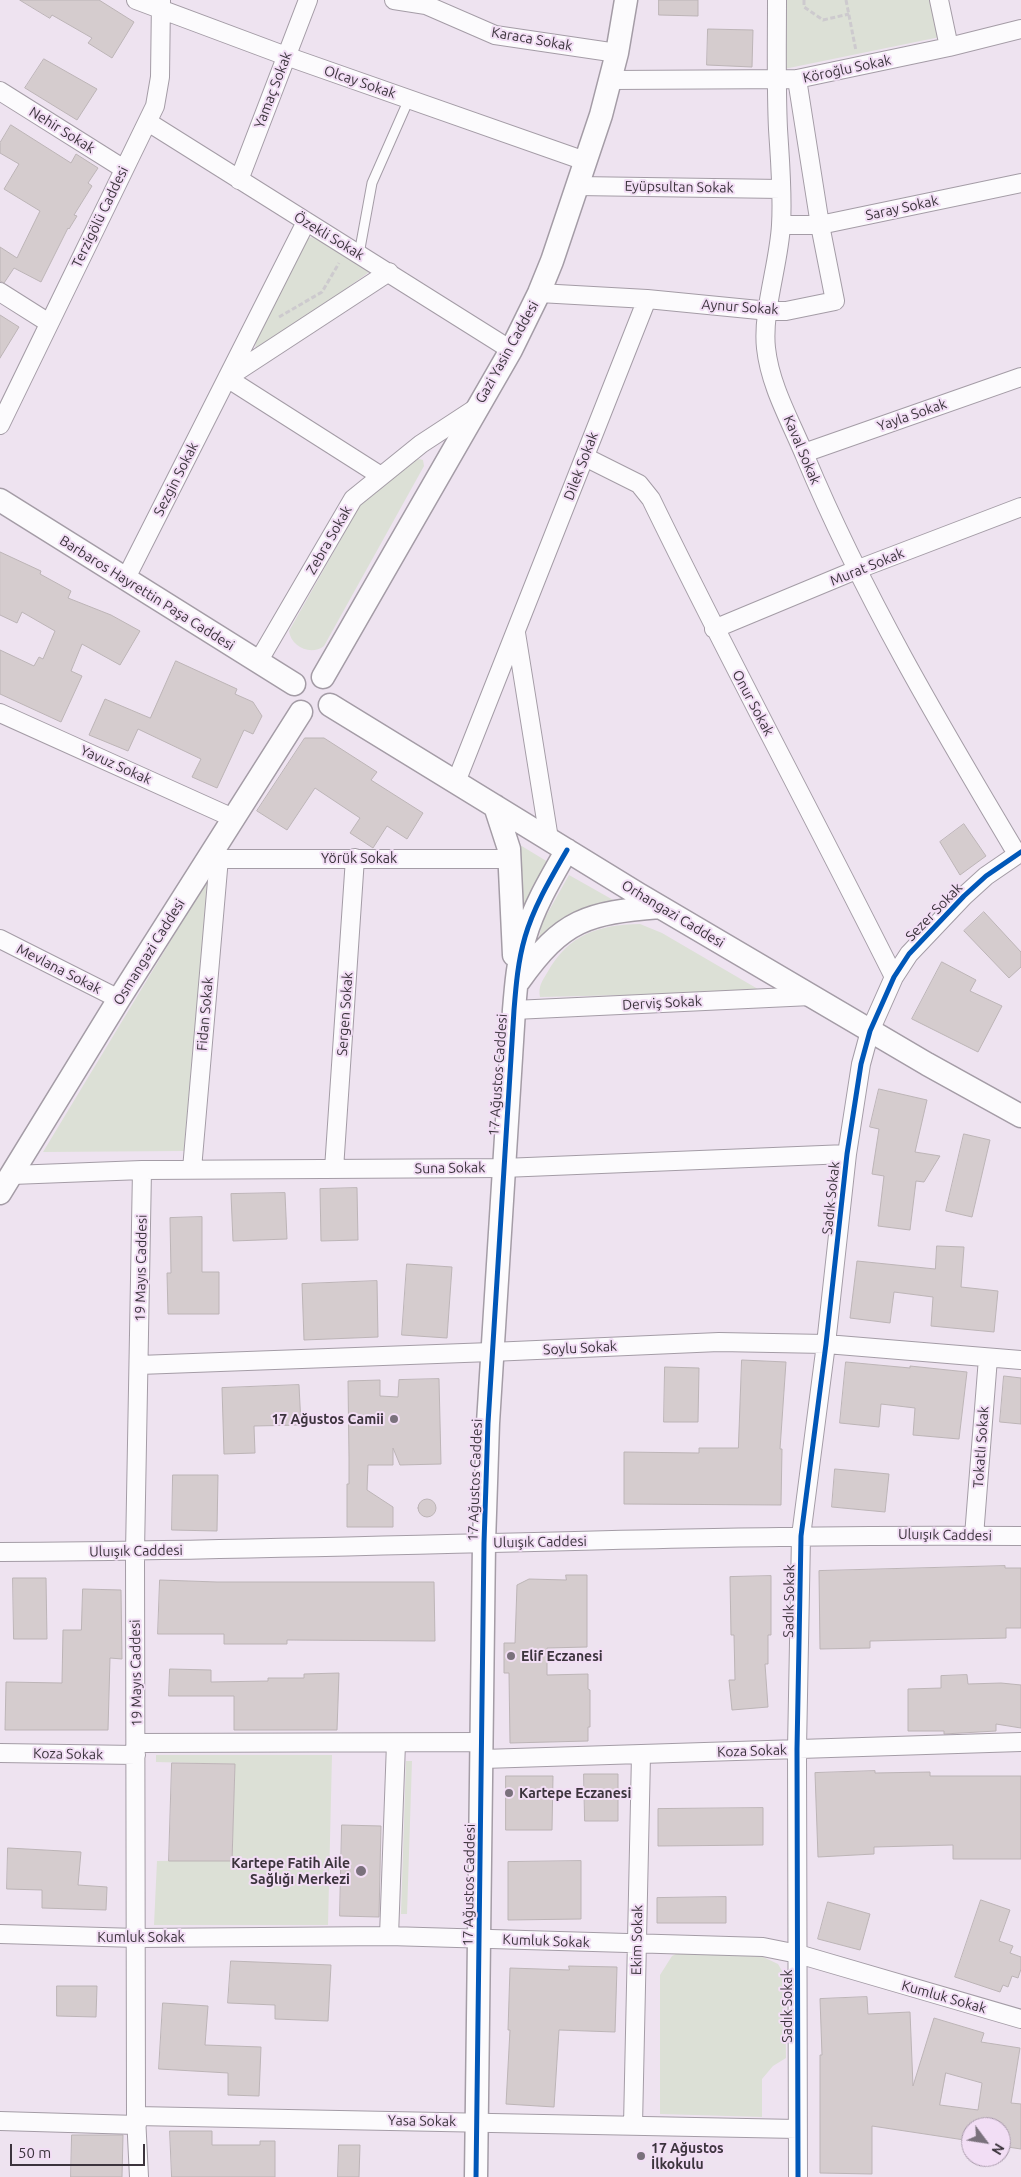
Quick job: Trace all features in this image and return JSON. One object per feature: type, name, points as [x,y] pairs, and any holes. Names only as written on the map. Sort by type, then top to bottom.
[{"type":"street","name":"Olcay Sokak","points":[[136,0],[161,5],[286,56],[585,161]]},
{"type":"street","name":"Yamaç Sokak","points":[[239,180],[308,0]]},
{"type":"street","name":"Karaca Sokak","points":[[394,0],[413,2],[439,9],[495,35],[617,53]]},
{"type":"street","name":"Gazi Yasin Caddesi","points":[[323,677],[511,350],[539,293],[552,261],[577,186],[610,80],[617,53],[626,0]]},
{"type":"street","name":"Kaval Sokak","points":[[777,0],[776,78],[781,226],[766,335],[768,364],[829,514],[856,570],[936,717],[1019,853]]},
{"type":"street","points":[[939,0],[949,47]]},
{"type":"street","name":"Terzigölü Caddesi","points":[[0,425],[156,106],[159,92],[161,5]]},
{"type":"street","name":"Köroğlu Sokak","points":[[610,80],[797,79],[949,47],[1021,28]]},
{"type":"street","name":"Aynur Sokak","points":[[539,293],[647,299],[769,311],[801,309],[835,301],[820,225],[797,79]]},
{"type":"street","name":"Nehir Sokak","points":[[0,91],[124,169]]},
{"type":"street","name":"Özekli Sokak","points":[[148,122],[511,350]]},
{"type":"street","name":"Saray Sokak","points":[[781,226],[820,225],[1021,183]]},
{"type":"street","name":"Eyüpsultan Sokak","points":[[577,186],[781,189]]},
{"type":"street","name":"Sezgin Sokak","points":[[125,580],[306,222]]},
{"type":"street","points":[[381,476],[227,378],[389,272]]},
{"type":"street","points":[[0,292],[49,323]]},
{"type":"street","name":"Dilek Sokak","points":[[456,782],[647,299]]},
{"type":"street","name":"Yayla Sokak","points":[[804,454],[1021,377]]},
{"type":"street","name":"Zebra Sokak","points":[[258,662],[353,499],[421,444],[476,408]]},
{"type":"street","name":"Onur Sokak","points":[[585,458],[630,479],[646,491],[714,629],[810,810],[894,977]]},
{"type":"street","name":"Barbaros Hayrettin Paşa Caddesi","points":[[0,500],[294,684]]},
{"type":"street","name":"Murat Sokak","points":[[714,629],[856,570],[1021,507]]},
{"type":"street","points":[[516,633],[558,845]]},
{"type":"street","points":[[317,675],[323,677],[333,693],[330,706],[319,714],[312,715],[301,712],[294,705],[292,698],[294,684],[304,676],[317,675]]},
{"type":"street","name":"Orhangazi Caddesi","points":[[330,706],[811,996],[1021,1116]]},
{"type":"street","name":"Osmangazi Caddesi","points":[[4,1185],[119,999],[213,859],[233,818],[301,712]]},
{"type":"street","name":"Yavuz Sokak","points":[[0,713],[233,818]]},
{"type":"street","points":[[495,806],[509,849],[516,986]]},
{"type":"street","name":"17 Ağustos Caddesi","points":[[476,2177],[484,1543],[491,1352],[516,986],[520,956],[530,921],[546,886],[558,845]]},
{"type":"street","name":"Sezer Sokak","points":[[870,1031],[894,977],[908,954],[941,918],[986,876],[1019,853]]},
{"type":"street","name":"Sergen Sokak","points":[[334,1169],[355,858]]},
{"type":"street","name":"Yörük Sokak","points":[[213,859],[510,859]]},
{"type":"street","name":"Fidan Sokak","points":[[192,1169],[213,859]]},
{"type":"street","points":[[516,986],[538,954],[555,937],[572,925],[593,916],[619,910],[660,906]]},
{"type":"street","name":"Mevlana Sokak","points":[[0,939],[119,999]]},
{"type":"street","name":"Derviş Sokak","points":[[514,1010],[811,996]]},
{"type":"street","name":"Sadık Sokak","points":[[798,2177],[797,1749],[801,1536],[826,1344],[847,1154],[861,1064],[870,1031]]},
{"type":"street","name":"Suna Sokak","points":[[4,1185],[142,1170],[503,1168],[847,1154]]},
{"type":"street","name":"19 Mayıs Caddesi","points":[[139,2177],[136,2120],[137,1749],[135,1552],[142,1170]]},
{"type":"street","name":"Soylu Sokak","points":[[139,1365],[719,1342],[826,1344],[1021,1360]]},
{"type":"street","name":"Tokatlı Sokak","points":[[974,1536],[988,1358]]},
{"type":"street","name":"Uluışık Caddesi","points":[[0,1552],[135,1552],[801,1536],[1021,1536]]},
{"type":"street","name":"Koza Sokak","points":[[0,1753],[396,1743],[482,1750],[641,1755],[1021,1742]]},
{"type":"street","points":[[389,1936],[396,1743]]},
{"type":"street","name":"Ekim Sokak","points":[[633,2125],[641,1755]]},
{"type":"street","name":"Kumluk Sokak","points":[[0,1934],[137,1938],[389,1936],[764,1947],[798,1954],[1021,2019]]},
{"type":"street","name":"Yasa Sokak","points":[[0,2121],[477,2122],[797,2129]]},
{"type":"street","name":"17 Ağustos Caddesi","points":[[477,2122],[484,2177]]},
{"type":"lane","points":[[359,254],[372,183],[409,99]]},
{"type":"path","points":[[804,0],[804,8],[824,20],[849,14]]},
{"type":"path","points":[[846,0],[859,66]]},
{"type":"path","points":[[250,333],[322,292],[340,261]]},
{"type":"shaded area","points":[[785,0],[932,0],[940,37],[784,69]]},
{"type":"shaded area","points":[[314,237],[372,270],[258,352],[255,351],[256,341],[304,243],[308,238]]},
{"type":"shaded area","points":[[419,459],[423,460],[424,466],[324,646],[313,650],[302,648],[293,642],[289,631],[362,502],[412,462]]},
{"type":"shaded area","points":[[520,845],[548,862],[519,917],[522,869]]},
{"type":"shaded area","points":[[569,875],[615,901],[591,905],[572,913],[538,943],[542,923]]},
{"type":"shaded area","points":[[208,879],[184,1151],[43,1152]]},
{"type":"shaded area","points":[[640,924],[662,933],[763,992],[540,997],[540,987],[545,976],[565,949],[575,941],[586,934],[598,930]]},
{"type":"shaded area","points":[[156,1755],[332,1755],[328,1925],[154,1925],[157,1861],[232,1860],[235,1764],[156,1762]]},
{"type":"shaded area","points":[[406,1761],[412,1761],[407,1914],[401,1914]]},
{"type":"shaded area","points":[[682,1951],[759,1955],[778,1964],[785,1976],[786,2058],[773,2066],[762,2079],[762,2117],[660,2114],[660,1975],[672,1956]]},
{"type":"building","points":[[20,0],[99,0],[134,22],[112,58],[88,43],[92,38],[52,15],[50,18]]},
{"type":"building","points":[[659,0],[698,0],[698,16],[659,15]]},
{"type":"building","points":[[708,29],[753,30],[752,67],[707,65]]},
{"type":"building","points":[[44,59],[97,89],[77,120],[25,88]]},
{"type":"building","points":[[11,125],[71,163],[76,154],[98,168],[88,183],[92,186],[74,215],[77,216],[68,228],[41,282],[14,268],[4,283],[0,281],[0,247],[17,258],[40,211],[4,189],[19,164],[0,153],[0,143]]},
{"type":"building","points":[[0,315],[19,327],[0,358]]},
{"type":"building","points":[[0,552],[41,571],[40,574],[71,591],[68,598],[111,615],[140,631],[120,665],[82,644],[71,671],[82,676],[61,722],[0,694],[0,650],[34,666],[39,657],[43,659],[55,631],[22,612],[17,623],[0,615]]},
{"type":"building","points":[[176,661],[237,689],[235,694],[253,702],[262,716],[253,734],[244,730],[217,788],[192,777],[201,759],[138,729],[128,751],[89,735],[105,699],[150,718]]},
{"type":"building","points":[[305,738],[324,738],[377,772],[371,780],[423,813],[407,839],[387,826],[373,848],[350,833],[360,818],[315,788],[287,830],[257,811]]},
{"type":"building","points":[[964,824],[986,856],[960,875],[940,842]]},
{"type":"building","points":[[984,912],[1021,952],[1021,967],[1009,978],[964,931]]},
{"type":"building","points":[[942,962],[976,980],[970,991],[1002,1006],[978,1052],[912,1019]]},
{"type":"building","points":[[879,1089],[927,1100],[915,1152],[940,1156],[924,1182],[916,1181],[910,1230],[878,1226],[884,1176],[872,1174],[879,1129],[870,1127]]},
{"type":"building","points":[[964,1134],[990,1140],[972,1217],[946,1211]]},
{"type":"building","points":[[357,1188],[358,1240],[321,1241],[320,1189]]},
{"type":"building","points":[[285,1193],[287,1239],[233,1241],[231,1194]]},
{"type":"building","points":[[202,1217],[202,1272],[219,1272],[219,1314],[168,1314],[167,1273],[171,1273],[170,1218]]},
{"type":"building","points":[[937,1246],[964,1247],[961,1287],[998,1291],[994,1332],[931,1326],[933,1297],[894,1292],[890,1323],[850,1318],[857,1261],[935,1269]]},
{"type":"building","points":[[407,1264],[452,1267],[447,1338],[402,1335]]},
{"type":"building","points":[[377,1281],[378,1337],[304,1340],[302,1284]]},
{"type":"building","points":[[742,1360],[786,1362],[780,1449],[782,1449],[781,1505],[624,1504],[624,1452],[699,1453],[699,1448],[738,1448]]},
{"type":"building","points":[[846,1362],[967,1372],[959,1439],[913,1435],[915,1408],[881,1404],[879,1427],[840,1423]]},
{"type":"building","points":[[665,1367],[699,1368],[698,1422],[664,1422]]},
{"type":"building","points":[[1004,1376],[1021,1378],[1021,1424],[1000,1422]]},
{"type":"building","name":"17 Ağustos Camii","points":[[439,1379],[441,1464],[400,1465],[393,1448],[393,1465],[368,1465],[367,1490],[393,1507],[393,1527],[347,1527],[347,1484],[349,1484],[348,1381],[380,1380],[380,1396],[398,1397],[399,1380]]},
{"type":"building","points":[[299,1385],[301,1425],[254,1426],[255,1453],[224,1454],[222,1388]]},
{"type":"building","points":[[835,1469],[889,1474],[885,1512],[832,1507]]},
{"type":"building","points":[[173,1475],[218,1475],[217,1531],[172,1530]]},
{"type":"building","points":[[427,1499],[433,1502],[436,1508],[433,1514],[427,1517],[421,1514],[418,1508],[421,1502]]},
{"type":"building","points":[[1005,1566],[1005,1568],[1021,1568],[1021,1628],[1006,1628],[1006,1638],[870,1641],[870,1648],[820,1649],[819,1571]]},
{"type":"building","points":[[566,1575],[587,1575],[587,1647],[547,1648],[547,1675],[588,1674],[590,1727],[588,1727],[588,1741],[510,1743],[509,1673],[504,1673],[504,1643],[515,1643],[517,1585],[529,1579],[566,1580]]},
{"type":"building","points":[[771,1576],[771,1635],[768,1635],[768,1664],[765,1664],[768,1707],[732,1710],[729,1680],[735,1680],[734,1635],[731,1635],[730,1577]]},
{"type":"building","points":[[13,1578],[46,1578],[47,1639],[14,1639]]},
{"type":"building","points":[[160,1580],[217,1582],[434,1582],[435,1641],[287,1640],[287,1644],[224,1644],[224,1634],[158,1634]]},
{"type":"building","points":[[83,1589],[121,1590],[122,1659],[110,1658],[108,1730],[5,1730],[6,1682],[62,1683],[63,1630],[81,1630]]},
{"type":"building","points":[[170,1669],[211,1670],[211,1682],[268,1681],[268,1678],[304,1678],[304,1674],[339,1673],[337,1730],[234,1730],[234,1696],[169,1696]]},
{"type":"building","points":[[967,1675],[968,1684],[1001,1683],[1021,1685],[1021,1728],[996,1724],[996,1731],[944,1734],[944,1731],[908,1731],[908,1689],[941,1688],[941,1676]]},
{"type":"building","points":[[172,1763],[235,1764],[232,1861],[169,1861]]},
{"type":"building","points":[[875,1771],[875,1773],[930,1772],[930,1776],[1021,1776],[1021,1859],[953,1859],[953,1845],[874,1847],[874,1854],[818,1857],[815,1773]]},
{"type":"building","points":[[584,1774],[618,1774],[618,1821],[585,1821]]},
{"type":"building","points":[[506,1776],[553,1776],[552,1830],[506,1830]]},
{"type":"building","points":[[763,1808],[763,1845],[658,1846],[658,1809]]},
{"type":"building","name":"Kartepe Fatih Aile Sağlığı Merkezi","points":[[342,1825],[381,1826],[379,1917],[340,1916]]},
{"type":"building","points":[[8,1848],[81,1852],[78,1885],[107,1887],[106,1910],[42,1908],[42,1890],[7,1889]]},
{"type":"building","points":[[581,1861],[581,1919],[508,1920],[508,1862]]},
{"type":"building","points":[[726,1897],[726,1923],[657,1923],[657,1898]]},
{"type":"building","points":[[981,1900],[1010,1910],[999,1941],[1013,1946],[1010,1953],[1021,1957],[1021,1969],[1018,1978],[1012,1976],[1008,1987],[1003,1985],[1000,1992],[955,1977]]},
{"type":"building","points":[[828,1902],[870,1914],[860,1950],[818,1939]]},
{"type":"building","points":[[231,1961],[331,1965],[328,2021],[275,2019],[275,2005],[228,2003]]},
{"type":"building","points":[[569,1966],[617,1967],[615,2032],[559,2030],[554,2107],[506,2104],[510,2030],[508,2030],[510,1968],[569,1970]]},
{"type":"building","points":[[57,1986],[97,1986],[96,2017],[57,2016]]},
{"type":"building","points":[[867,1997],[868,2014],[910,2012],[913,2086],[934,2018],[984,2033],[981,2042],[1020,2048],[1011,2103],[1021,2104],[1021,2149],[1011,2148],[1011,2117],[961,2117],[961,2139],[872,2126],[872,2174],[820,2173],[820,2055],[822,2055],[820,1999]],"holes":[[[946,2073],[982,2083],[978,2110],[940,2105]]]},
{"type":"building","points":[[163,2003],[208,2006],[205,2045],[261,2047],[259,2096],[228,2095],[228,2073],[159,2069]]},
{"type":"building","points":[[170,2131],[212,2131],[212,2145],[260,2145],[260,2141],[275,2141],[275,2177],[172,2177]]},
{"type":"building","points":[[72,2135],[123,2135],[122,2177],[71,2177]]},
{"type":"building","points":[[339,2145],[360,2145],[359,2177],[338,2177]]},
{"type":"cycle path","points":[[476,2177],[484,1543],[488,1423],[514,1010],[519,964],[529,926],[543,892],[567,850]]},
{"type":"cycle path","points":[[798,2177],[797,1749],[801,1536],[826,1344],[847,1154],[861,1064],[870,1031],[894,977],[909,954],[964,896],[986,876],[1021,852]]},
{"type":"place","name":"17 Ağustos Camii","points":[[394,1419]]},
{"type":"place","name":"Elif Eczanesi","points":[[511,1656]]},
{"type":"place","name":"Kartepe Eczanesi","points":[[509,1793]]},
{"type":"place","name":"Kartepe Fatih Aile Sağlığı Merkezi","points":[[361,1871]]},
{"type":"place","name":"17 Ağustos İlkokulu","points":[[641,2156]]}]
